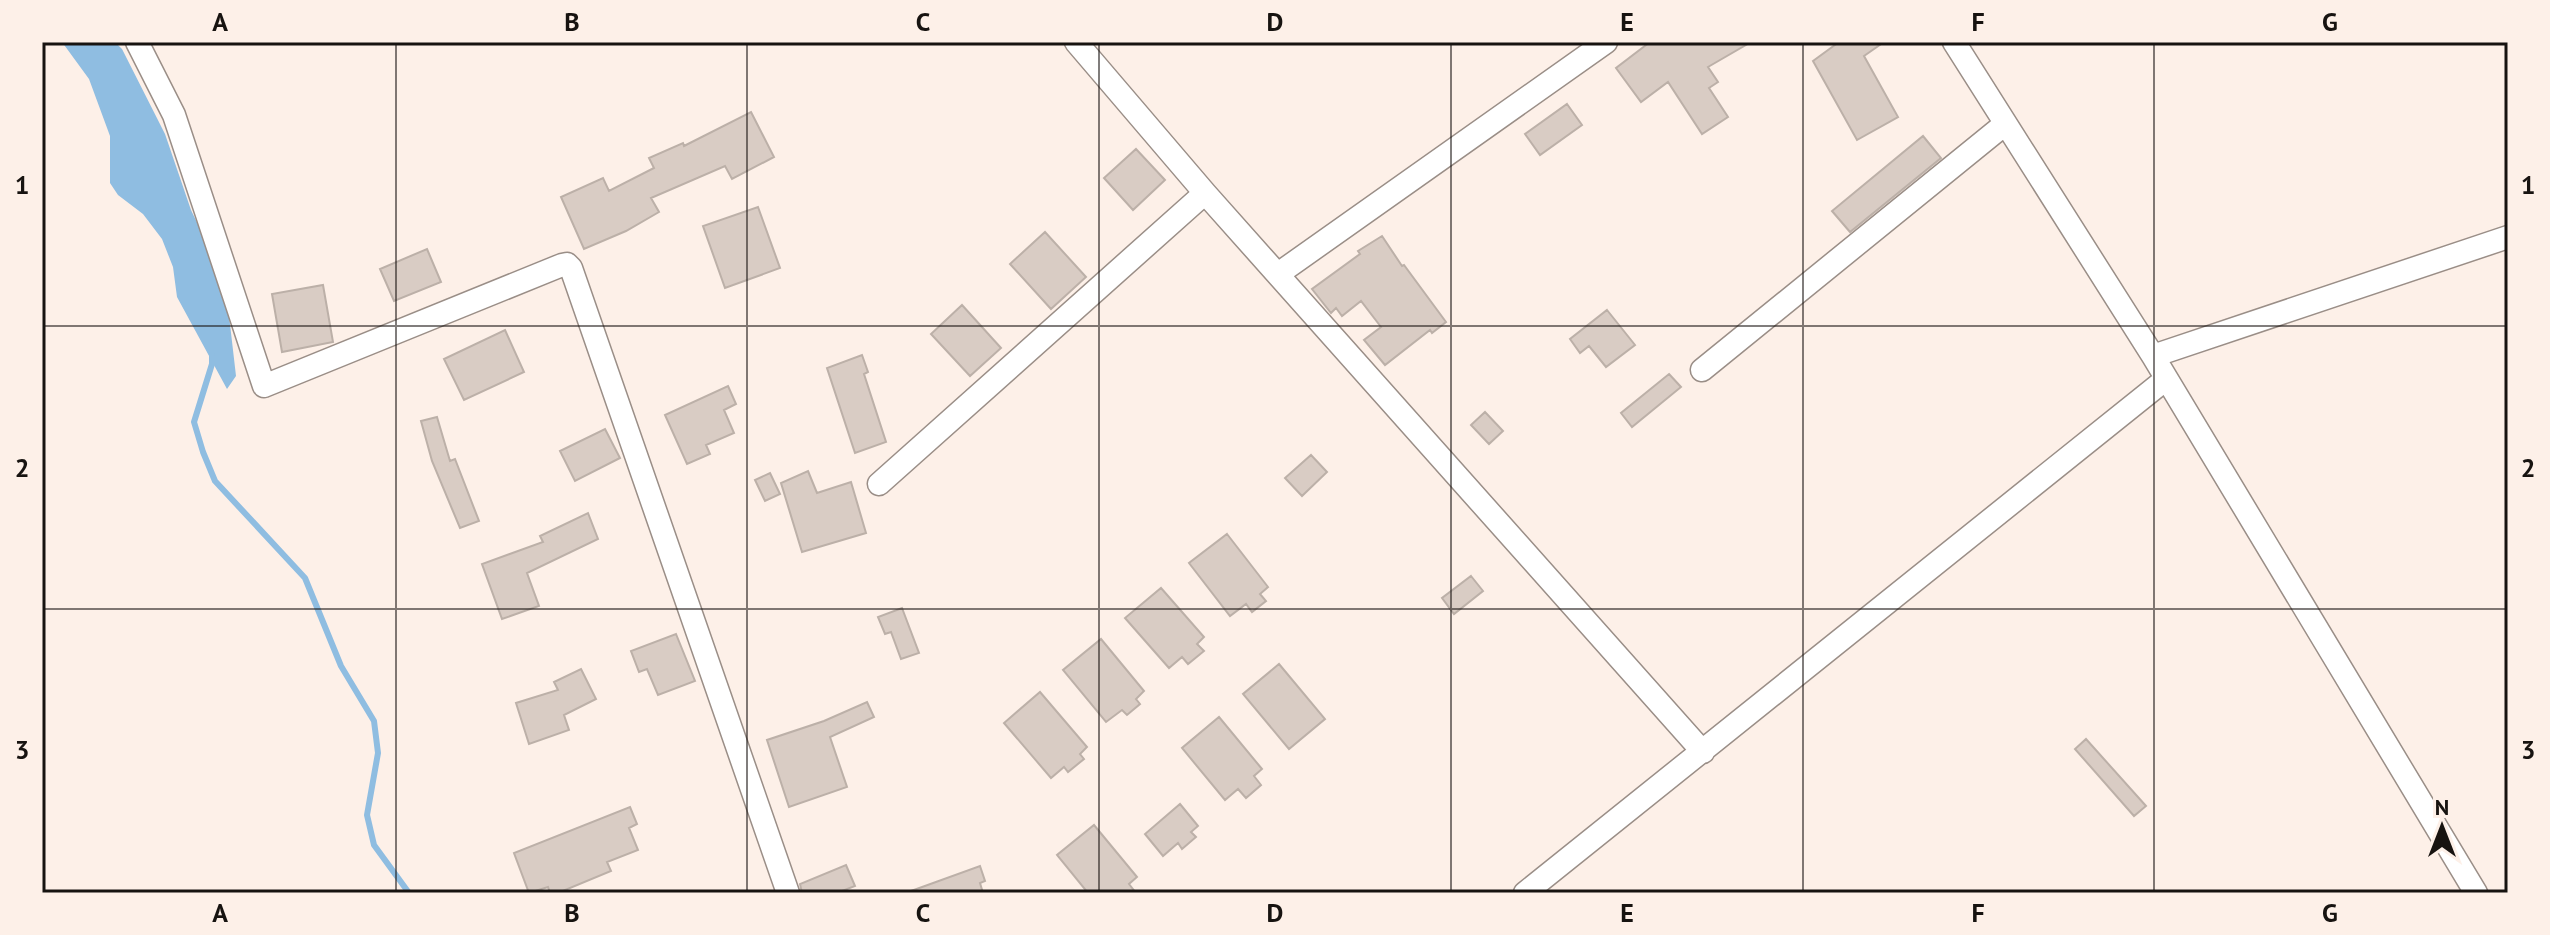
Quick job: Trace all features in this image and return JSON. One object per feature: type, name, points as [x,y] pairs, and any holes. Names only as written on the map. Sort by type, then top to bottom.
[{"type":"street","points":[[137,42],[174,115],[264,386],[562,265],[567,264],[571,268],[788,893]]},
{"type":"street","points":[[1076,42],[1205,193],[1703,752]]},
{"type":"street","points":[[1278,274],[1606,42]]},
{"type":"street","points":[[1954,42],[2153,356],[2476,893]]},
{"type":"street","points":[[1702,370],[2005,124]]},
{"type":"street","points":[[879,484],[1205,193]]},
{"type":"street","points":[[2153,356],[2508,237]]},
{"type":"street","points":[[1525,893],[2166,379]]},
{"type":"water","points":[[62,42],[115,42],[122,49],[165,134],[191,210],[225,281],[236,376],[227,389],[177,297],[173,267],[162,239],[143,214],[118,195],[110,183],[110,136],[89,79]]},
{"type":"building","points":[[1650,42],[1751,42],[1708,67],[1718,82],[1709,88],[1728,117],[1702,134],[1668,82],[1641,102],[1616,68]]},
{"type":"building","points":[[1839,42],[1884,42],[1864,56],[1898,117],[1857,140],[1813,61]]},
{"type":"building","points":[[1567,104],[1582,125],[1540,155],[1525,134]]},
{"type":"building","points":[[751,112],[774,157],[732,179],[725,166],[651,198],[659,212],[626,231],[584,249],[561,197],[603,178],[609,191],[654,168],[649,158],[683,143],[684,146]]},
{"type":"building","points":[[1923,136],[1941,158],[1850,232],[1832,211]]},
{"type":"building","points":[[1136,149],[1165,180],[1133,210],[1104,178]]},
{"type":"building","points":[[758,207],[780,268],[725,288],[703,226]]},
{"type":"building","points":[[1045,232],[1086,277],[1051,309],[1010,264]]},
{"type":"building","points":[[1382,236],[1446,322],[1432,333],[1430,330],[1385,365],[1364,340],[1381,327],[1361,301],[1342,316],[1336,308],[1331,313],[1312,289],[1360,254],[1358,251]]},
{"type":"building","points":[[427,249],[441,282],[394,301],[380,269]]},
{"type":"building","points":[[323,285],[333,342],[282,352],[272,294]]},
{"type":"building","points":[[962,305],[1001,348],[970,376],[931,334]]},
{"type":"building","points":[[1607,310],[1635,345],[1606,367],[1589,346],[1580,353],[1570,339]]},
{"type":"building","points":[[505,330],[524,372],[464,400],[444,359]]},
{"type":"building","points":[[862,355],[868,372],[864,374],[886,442],[855,453],[827,368]]},
{"type":"building","points":[[1669,374],[1681,387],[1632,427],[1621,413]]},
{"type":"building","points":[[728,386],[736,404],[724,410],[734,433],[706,445],[710,454],[687,464],[665,415]]},
{"type":"building","points":[[1485,412],[1503,431],[1489,444],[1471,425]]},
{"type":"building","points":[[437,417],[450,461],[455,459],[479,521],[460,528],[432,461],[421,421]]},
{"type":"building","points":[[605,429],[620,458],[575,481],[560,451]]},
{"type":"building","points":[[1311,455],[1327,472],[1302,496],[1285,478]]},
{"type":"building","points":[[808,471],[817,493],[851,482],[866,533],[802,552],[781,483]]},
{"type":"building","points":[[770,473],[780,494],[765,501],[755,480]]},
{"type":"building","points":[[588,513],[598,539],[527,573],[539,606],[502,619],[482,564],[543,542],[540,536]]},
{"type":"building","points":[[1227,534],[1268,587],[1260,594],[1266,601],[1252,612],[1246,604],[1230,616],[1189,563]]},
{"type":"building","points":[[1471,576],[1483,591],[1454,614],[1442,598]]},
{"type":"building","points":[[1161,588],[1204,637],[1197,644],[1204,651],[1188,664],[1182,657],[1169,668],[1125,618]]},
{"type":"building","points":[[902,608],[919,653],[901,659],[891,632],[885,634],[878,617]]},
{"type":"building","points":[[676,634],[695,681],[658,695],[647,669],[639,672],[631,651]]},
{"type":"building","points":[[1101,639],[1144,691],[1136,699],[1140,704],[1127,715],[1122,710],[1106,722],[1063,670]]},
{"type":"building","points":[[1279,664],[1325,719],[1289,749],[1243,694]]},
{"type":"building","points":[[581,669],[596,699],[564,715],[569,730],[529,744],[516,703],[558,690],[554,682]]},
{"type":"building","points":[[1040,692],[1087,747],[1080,754],[1084,759],[1068,772],[1064,767],[1051,778],[1004,723]]},
{"type":"building","points":[[867,702],[874,717],[830,737],[847,787],[789,807],[767,740],[824,721]]},
{"type":"building","points":[[1219,717],[1262,769],[1254,776],[1261,785],[1246,798],[1238,789],[1225,800],[1182,748]]},
{"type":"building","points":[[2086,739],[2146,806],[2134,816],[2075,749]]},
{"type":"building","points":[[1180,804],[1198,826],[1191,832],[1196,837],[1182,849],[1178,843],[1163,856],[1145,834]]},
{"type":"building","points":[[630,807],[637,824],[629,828],[638,850],[607,862],[611,871],[558,893],[550,893],[548,887],[529,893],[514,853]]},
{"type":"building","points":[[1094,825],[1137,877],[1129,884],[1136,893],[1088,893],[1057,855]]},
{"type":"building","points":[[846,865],[855,886],[837,893],[802,893],[800,884]]},
{"type":"building","points":[[980,866],[985,881],[980,883],[983,893],[911,893],[911,891]]},
{"type":"waterway","points":[[212,356],[194,422],[203,452],[215,481],[305,578],[341,666],[374,721],[378,753],[367,815],[374,845],[409,893]]}]
